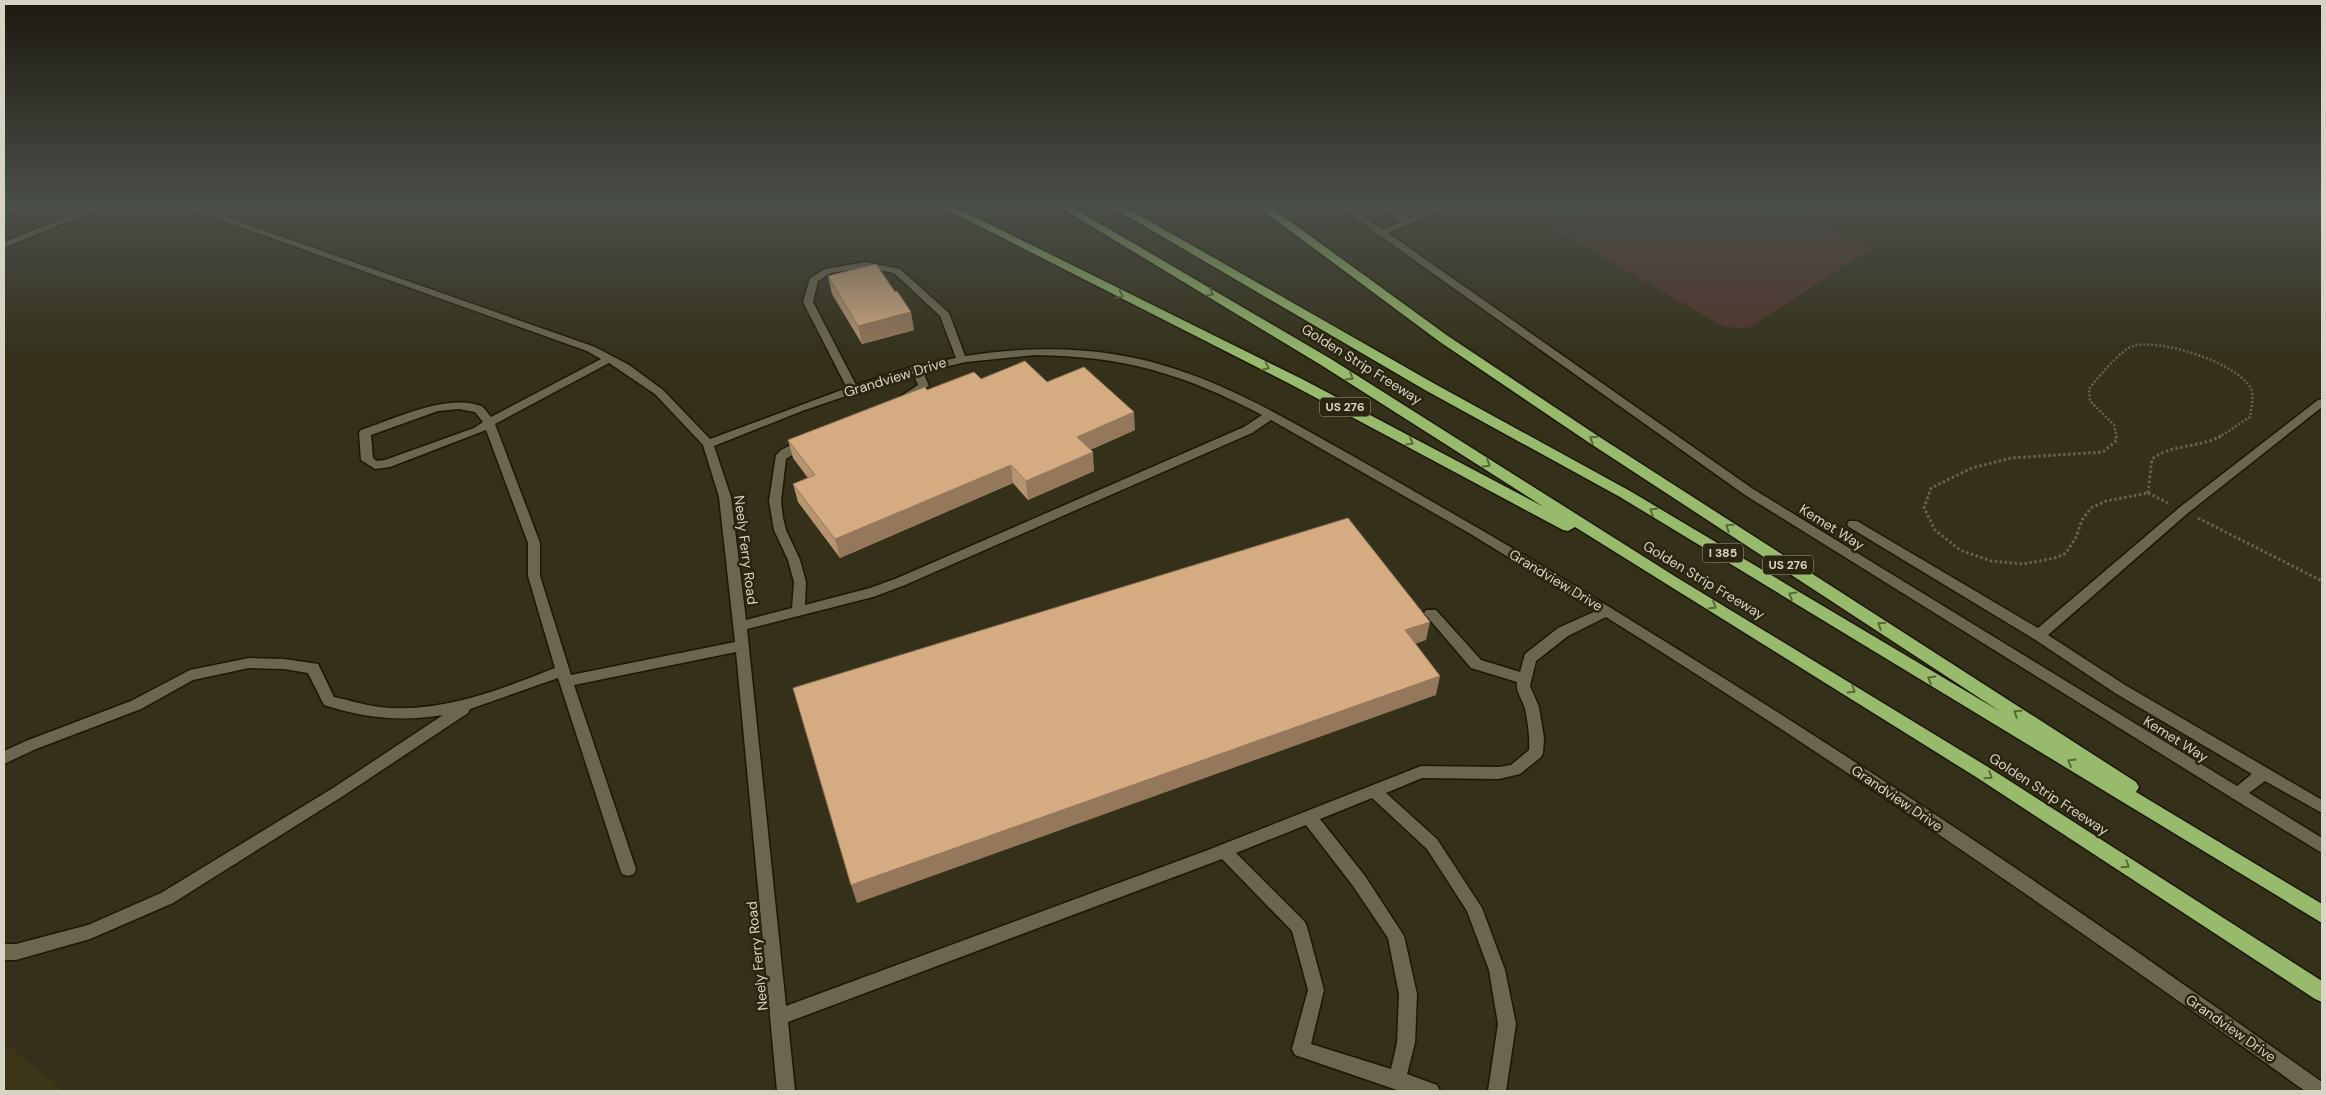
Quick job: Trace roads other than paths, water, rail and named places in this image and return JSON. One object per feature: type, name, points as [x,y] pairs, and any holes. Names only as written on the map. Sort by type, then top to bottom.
[{"type":"highway","name":"US 276","points":[[1047,257],[1298,382],[1671,581]]},
{"type":"highway","name":"Golden Strip Freeway","points":[[1149,257],[1326,362],[1671,581],[1808,663],[1982,772],[2322,992]]},
{"type":"highway","name":"Golden Strip Freeway","points":[[1207,257],[1430,387],[1625,494],[2322,913]]},
{"type":"highway","name":"US 276","points":[[1332,257],[1444,339],[1584,433],[2322,913]]},
{"type":"street","name":"Neely Ferry Road","points":[[333,257],[548,332],[609,359],[624,367],[658,392],[708,444],[725,496],[740,626],[786,1091]]},
{"type":"street","name":"Kemet Way","points":[[1414,257],[1749,492],[2322,846]]},
{"type":"street","points":[[853,389],[808,302],[813,280],[828,271],[866,265],[897,271],[944,315],[960,358]]},
{"type":"street","name":"Grandview Drive","points":[[708,444],[752,425],[853,389],[916,369],[960,358],[996,354],[1050,352],[1128,359],[1194,378],[1270,415],[1444,513],[1607,611],[1914,808],[2081,922],[2320,1091]]},
{"type":"street","points":[[609,359],[489,423],[478,431],[386,464],[375,465],[367,460],[365,433],[437,408],[459,406],[479,409],[489,423],[534,544],[534,576],[564,676],[628,869]]},
{"type":"street","points":[[894,402],[912,395],[924,386],[916,369]]},
{"type":"street","points":[[2039,635],[2184,510],[2322,402]]},
{"type":"street","points":[[740,626],[873,592],[900,582],[1248,430],[1270,415]]},
{"type":"street","points":[[798,611],[800,582],[794,560],[777,518],[775,500],[778,464],[785,453],[815,438]]},
{"type":"street","points":[[1853,524],[2039,635],[2120,690],[2322,807]]},
{"type":"street","points":[[778,1017],[1224,851],[1428,770],[1499,773],[1515,770],[1536,753],[1537,738],[1532,707],[1523,686],[1530,658],[1563,632],[1607,611]]},
{"type":"street","points":[[1431,613],[1476,664],[1525,679]]},
{"type":"street","points":[[4,758],[136,705],[190,674],[248,663],[284,664],[313,668],[329,701],[384,713],[440,711],[564,676],[742,646]]},
{"type":"street","points":[[4,952],[16,952],[90,932],[167,898],[338,792],[470,704]]},
{"type":"street","points":[[2237,794],[2264,773]]},
{"type":"street","points":[[1374,790],[1432,844],[1474,908],[1497,970],[1507,1024],[1497,1091]]},
{"type":"street","points":[[1309,817],[1359,881],[1396,936],[1408,994],[1406,1043],[1397,1080]]},
{"type":"street","points":[[1224,851],[1273,899],[1298,927],[1316,990],[1301,1049],[1431,1091]]}]
